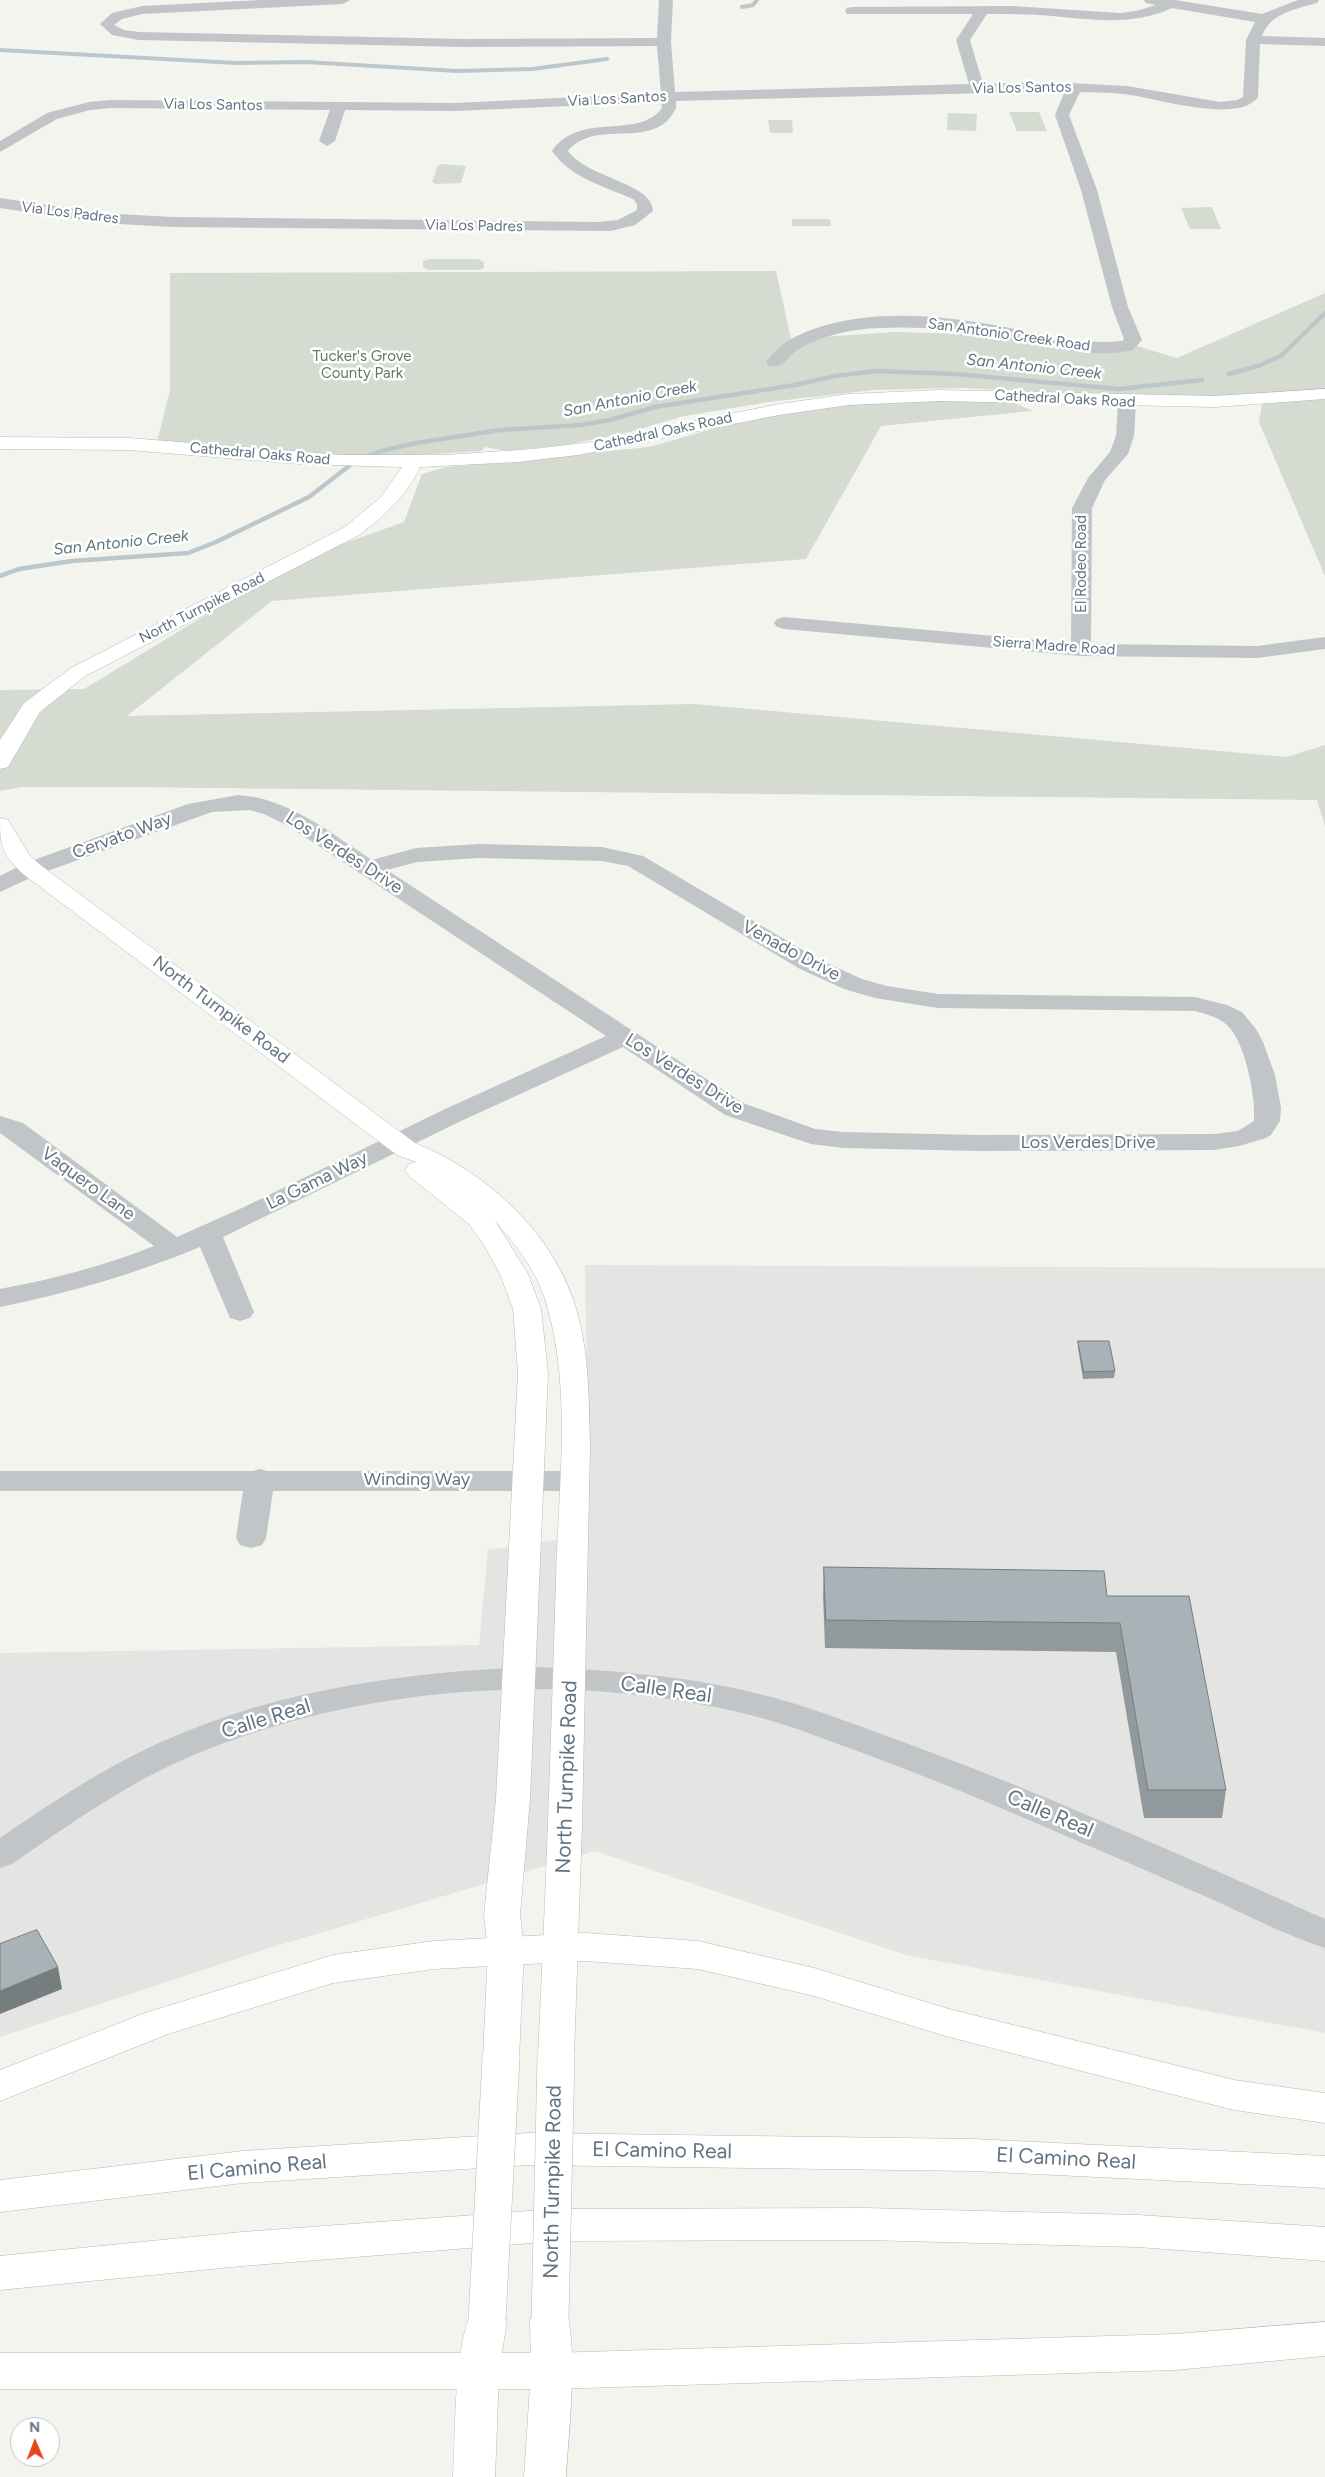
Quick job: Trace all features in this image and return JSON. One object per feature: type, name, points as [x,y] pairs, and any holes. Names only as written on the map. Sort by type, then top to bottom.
[{"type":"main road","name":"Cathedral Oaks Road","points":[[0,443],[146,445],[317,460],[413,462],[560,452],[618,443],[778,408],[863,398],[998,395],[1127,402],[1225,402],[1325,394]]},
{"type":"main road","name":"North Turnpike Road","points":[[0,762],[6,748],[32,708],[56,687],[100,660],[352,531],[374,516],[398,491],[413,462]]},
{"type":"main road","name":"North Turnpike Road","points":[[0,825],[19,857],[31,869],[401,1146],[423,1155],[453,1174],[501,1211],[530,1246],[558,1298],[568,1338],[576,1436],[562,1946],[556,2056],[549,2389],[545,2477]]},
{"type":"main road","name":"North Turnpike Road","points":[[401,1146],[406,1162],[479,1218],[498,1245],[514,1274],[527,1310],[533,1373],[514,1799],[502,1915],[506,1950],[487,2320],[478,2390],[474,2477]]},
{"type":"main road","points":[[0,2086],[158,2023],[333,1969],[434,1955],[562,1946],[698,1955],[814,1982],[949,2024],[1234,2095],[1325,2108]]},
{"type":"main road","name":"El Camino Real","points":[[0,2196],[243,2167],[529,2149],[973,2155],[1325,2172]]},
{"type":"main road","points":[[0,2273],[242,2249],[557,2226],[864,2224],[1138,2231],[1325,2244]]},
{"type":"main road","points":[[0,2371],[478,2390],[549,2389],[1175,2352],[1325,2340]]},
{"type":"street","points":[[343,0],[142,10],[117,16],[107,24],[109,28],[116,32],[139,36],[464,43],[664,42]]},
{"type":"street","name":"Via Los Padres","points":[[0,204],[101,218],[172,222],[598,228],[614,226],[638,218],[645,211],[646,204],[639,196],[582,171],[563,157],[560,151],[567,141],[586,133],[633,127],[662,118],[669,108],[664,42],[666,0]]},
{"type":"street","points":[[1150,0],[1265,18],[1312,0]]},
{"type":"street","points":[[852,11],[1036,11],[1114,18],[1155,12],[1169,4]]},
{"type":"street","points":[[977,88],[963,40],[982,11]]},
{"type":"street","points":[[1265,18],[1253,40],[1325,42]]},
{"type":"street","name":"Via Los Santos","points":[[0,146],[52,116],[89,106],[134,104],[455,108],[668,96],[1074,87],[1127,90],[1220,106],[1243,104],[1248,102],[1251,96],[1253,40]]},
{"type":"street","name":"San Antonio Creek Road","points":[[775,362],[791,346],[815,334],[842,327],[890,322],[913,321],[969,326],[1071,346],[1127,346],[1133,340],[1120,307],[1088,190],[1062,115],[1074,87]]},
{"type":"street","points":[[328,141],[339,107]]},
{"type":"street","name":"El Rodeo Road","points":[[1082,650],[1082,508],[1097,478],[1119,454],[1125,436],[1127,402]]},
{"type":"street","name":"Sierra Madre Road","points":[[784,623],[1082,650],[1257,652],[1325,643]]},
{"type":"street","name":"Los Verdes Drive","points":[[247,801],[269,806],[280,812],[369,868],[734,1108],[811,1136],[844,1140],[906,1142],[1214,1142]]},
{"type":"street","name":"Cervato Way","points":[[0,885],[31,869],[196,809],[221,802],[247,801]]},
{"type":"street","name":"Venado Drive","points":[[369,868],[416,855],[479,851],[583,852],[618,856],[635,861],[809,964],[853,984],[884,993],[938,1001],[1046,1000],[1196,1004],[1224,1011],[1238,1020],[1250,1036],[1269,1103],[1267,1121],[1263,1128],[1246,1137],[1214,1142]]},
{"type":"street","name":"La Gama Way","points":[[0,1298],[103,1275],[175,1248],[401,1146],[624,1037]]},
{"type":"street","name":"Vaquero Lane","points":[[0,1124],[14,1129],[175,1248]]},
{"type":"street","points":[[208,1234],[240,1312]]},
{"type":"street","points":[[251,1538],[260,1479]]},
{"type":"street","name":"Winding Way","points":[[1,1480],[574,1481]]},
{"type":"street","name":"Calle Real","points":[[0,1855],[65,1810],[160,1757],[235,1726],[307,1706],[380,1691],[466,1681],[519,1678],[570,1679],[634,1683],[691,1692],[755,1704],[818,1724],[947,1770],[1325,1934]]},
{"type":"shaded area","points":[[585,1265],[1325,1268],[1325,2033],[906,1955],[595,1851],[266,1949],[0,2037],[0,1653],[479,1645],[488,1550],[572,1538],[589,1538]]},
{"type":"green space","points":[[1009,112],[1039,112],[1047,131],[1017,131]]},
{"type":"green space","points":[[948,113],[977,114],[976,131],[947,130]]},
{"type":"green space","points":[[768,120],[792,120],[793,133],[770,133]]},
{"type":"green space","points":[[438,165],[466,166],[461,183],[436,184],[432,182]]},
{"type":"green space","points":[[1212,207],[1221,229],[1190,229],[1181,208]]},
{"type":"green space","points":[[792,219],[830,219],[831,226],[792,226]]},
{"type":"green space","points":[[430,259],[478,259],[484,262],[484,268],[479,270],[428,270],[423,267],[423,261]]},
{"type":"green space","name":"Tucker's Grove County Park","points":[[776,271],[791,339],[895,332],[967,334],[1130,344],[1177,358],[1325,293],[1325,576],[1259,422],[1262,403],[962,388],[873,390],[769,402],[684,416],[626,433],[565,445],[506,451],[485,447],[482,451],[362,458],[157,442],[170,390],[170,273]]},
{"type":"green space","points":[[998,395],[1032,411],[881,426],[806,559],[272,601],[127,716],[694,704],[1287,757],[1325,745],[1325,826],[1317,800],[121,787],[22,787],[0,791],[0,690],[84,689],[296,560],[404,522],[422,474],[447,467],[649,447],[789,407]]},
{"type":"building","points":[[1078,1341],[1109,1341],[1115,1371],[1084,1372]]},
{"type":"building","points":[[824,1567],[1104,1571],[1107,1596],[1189,1596],[1226,1790],[1148,1790],[1120,1623],[826,1620]]},
{"type":"building","points":[[37,1930],[58,1967],[0,1991],[0,1944]]},
{"type":"waterway","points":[[742,7],[753,5],[757,0]]},
{"type":"waterway","points":[[0,50],[236,63],[306,62],[457,71],[532,69],[607,59]]},
{"type":"waterway","name":"San Antonio Creek","points":[[1229,374],[1258,366],[1281,356],[1325,313]]},
{"type":"waterway","name":"San Antonio Creek","points":[[364,458],[381,451],[416,443],[500,430],[581,425],[610,420],[655,407],[795,385],[835,376],[875,371],[956,374],[1119,389],[1202,380]]},
{"type":"waterway","name":"San Antonio Creek","points":[[0,576],[19,569],[72,561],[188,553],[216,542],[309,497],[354,462]]}]
